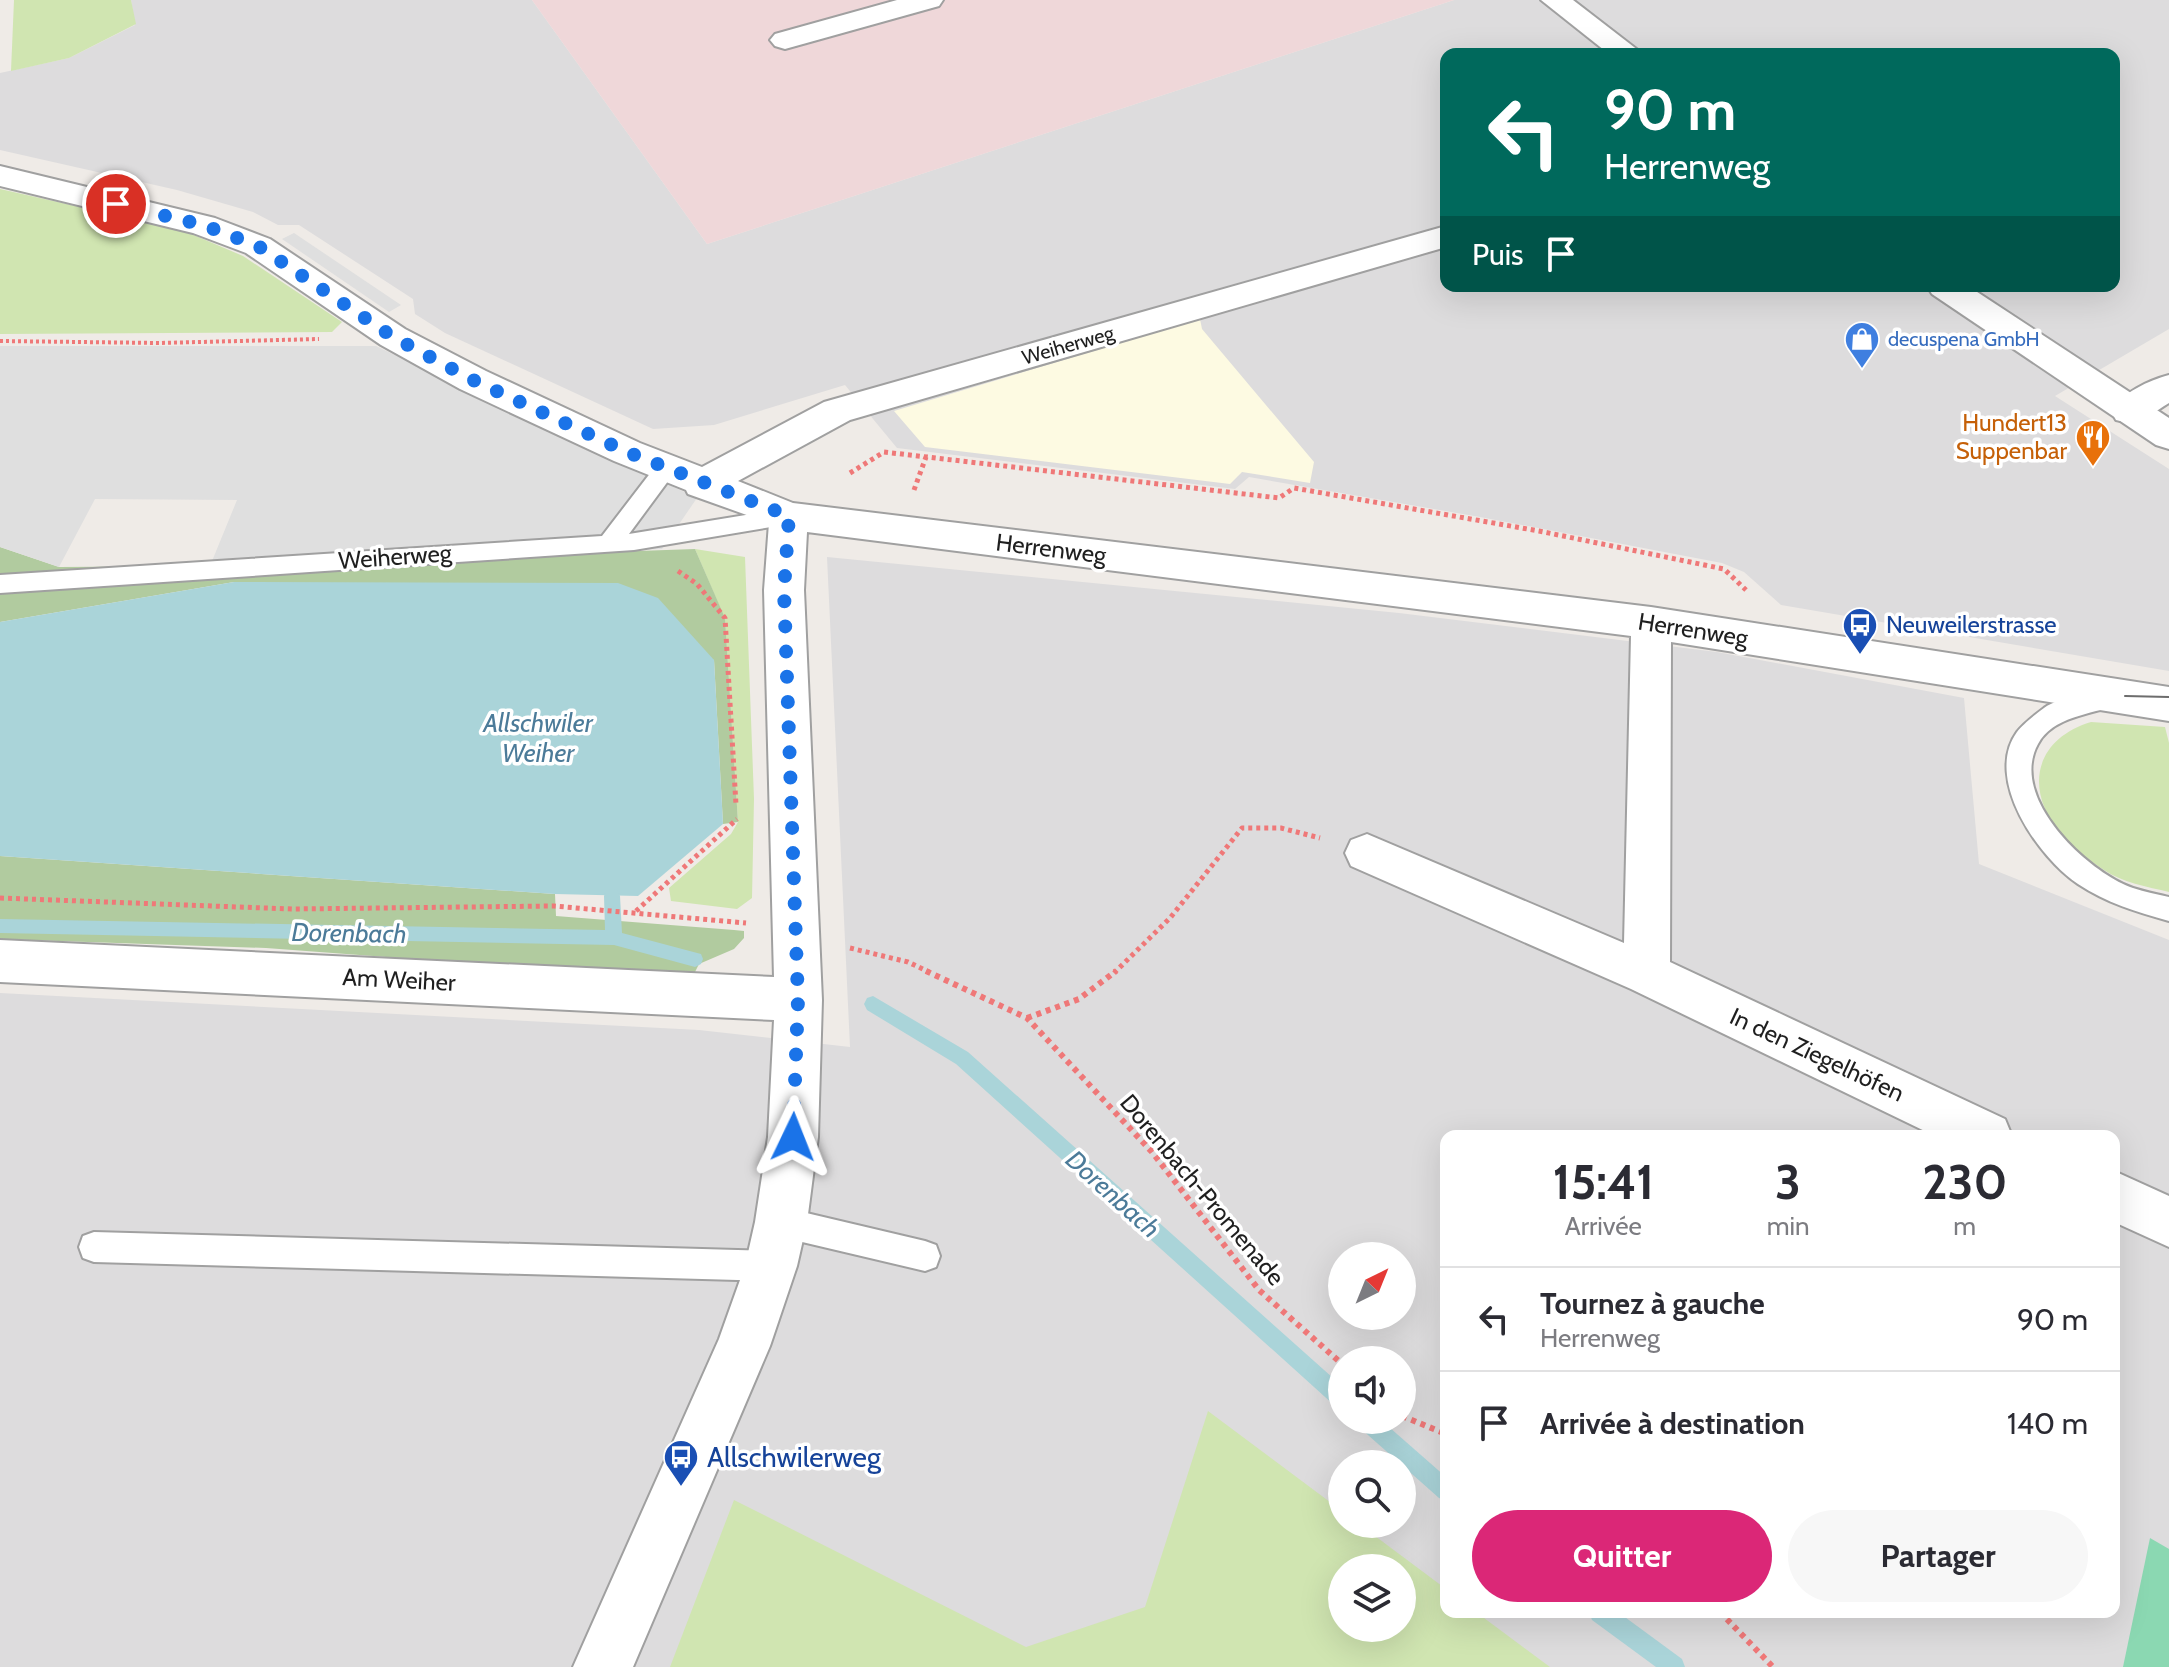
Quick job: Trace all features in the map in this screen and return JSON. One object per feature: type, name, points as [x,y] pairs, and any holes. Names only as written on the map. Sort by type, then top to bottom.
[{"type":"street","points":[[785,40],[929,0]]},
{"type":"street","points":[[1555,0],[1620,48]]},
{"type":"street","name":"Herrenweg","points":[[0,176],[203,225],[258,246],[393,337],[487,386],[666,469],[789,516],[1651,623],[2169,704]]},
{"type":"street","name":"Weiherweg","points":[[701,484],[837,411],[1440,238]]},
{"type":"street","points":[[1953,292],[2169,436]]},
{"type":"street","points":[[2129,411],[2169,387]]},
{"type":"street","points":[[603,1667],[743,1346],[776,1244],[793,1137],[798,1000],[784,590],[789,516]]},
{"type":"street","points":[[1647,974],[1651,623]]},
{"type":"street","name":"In den Ziegelhöfen","points":[[1367,853],[1647,974],[1974,1130]]},
{"type":"street","name":"Am Weiher","points":[[0,961],[798,1000]]},
{"type":"street","points":[[2120,1199],[2169,1222]]},
{"type":"lane","points":[[609,543],[666,469]]},
{"type":"lane","name":"Weiherweg","points":[[0,584],[634,542],[789,516]]},
{"type":"lane","points":[[2125,696],[2069,708],[2035,728],[2021,754],[2018,768],[2020,790],[2030,816],[2044,837],[2072,866],[2119,895],[2169,909]]},
{"type":"lane","points":[[94,1247],[776,1244],[925,1256]]},
{"type":"path","points":[[0,341],[159,343],[393,337]]},
{"type":"path","points":[[850,473],[884,452],[1279,498],[1294,488],[1524,528],[1724,569],[1805,647]]},
{"type":"path","points":[[634,542],[697,584],[725,618],[738,822],[636,911]]},
{"type":"path","points":[[1027,1018],[1083,997],[1140,947],[1205,879],[1242,828],[1265,824],[1284,827],[1367,853]]},
{"type":"path","points":[[0,898],[292,909],[554,906],[757,924]]},
{"type":"path","name":"Dorenbach-Promenade","points":[[836,944],[908,962],[1027,1018],[1152,1152],[1259,1290],[1328,1352]]},
{"type":"path","points":[[1416,1422],[1440,1432]]},
{"type":"path","points":[[1726,1618],[1773,1667]]},
{"type":"shaded area","points":[[131,0],[532,0],[707,244],[1454,0],[2169,0],[2169,329],[2055,396],[2169,469],[2169,671],[1781,605],[1744,572],[1722,563],[1480,517],[1249,477],[1235,489],[897,448],[845,385],[714,425],[653,429],[445,333],[415,314],[413,299],[299,225],[278,225],[253,212],[177,190],[0,150],[0,73],[69,58],[135,25]]},
{"type":"shaded area","points":[[532,0],[1454,0],[707,244]]},
{"type":"shaded area","points":[[294,233],[401,305],[389,312],[282,239]]},
{"type":"shaded area","points":[[1200,319],[1202,329],[1314,462],[1310,483],[1242,472],[1230,484],[925,447],[894,411]]},
{"type":"shaded area","points":[[0,346],[376,346],[697,498],[662,549],[210,566],[237,500],[95,499],[59,567],[0,547]]},
{"type":"shaded area","points":[[827,557],[1399,613],[1717,652],[1964,698],[1979,864],[2169,940],[2169,1667],[0,1667],[0,993],[699,1030],[850,1047]]},
{"type":"green space","points":[[14,0],[131,0],[136,24],[69,58],[11,71]]},
{"type":"green space","points":[[0,189],[182,230],[243,256],[342,322],[332,332],[0,334]]},
{"type":"green space","points":[[0,547],[59,567],[210,566],[695,549],[725,618],[738,822],[723,824],[714,660],[234,582],[0,622]]},
{"type":"green space","points":[[695,549],[745,557],[754,799],[752,898],[737,909],[671,901],[669,888],[731,834],[738,822],[725,619]]},
{"type":"green space","points":[[2091,722],[2165,727],[2169,743],[2169,892],[2126,881],[2104,870],[2070,844],[2049,817],[2039,783],[2047,753],[2057,740]]},
{"type":"green space","points":[[0,856],[555,894],[556,916],[744,931],[744,938],[734,949],[699,964],[691,980],[266,948],[0,939]]},
{"type":"green space","points":[[1208,1411],[1328,1501],[1328,1538],[1378,1538],[1399,1554],[1328,1554],[1328,1642],[1416,1642],[1416,1567],[1440,1585],[1440,1618],[1484,1618],[1550,1667],[670,1667],[734,1500],[1026,1647],[1145,1607]]},
{"type":"green space","points":[[2150,1538],[2169,1549],[2169,1667],[2123,1667]]},
{"type":"water","name":"Allschwiler Weiher","points":[[234,582],[618,583],[658,598],[714,660],[723,824],[638,896],[555,894],[0,856],[0,622]]},
{"type":"waterway","points":[[612,896],[614,938]]},
{"type":"waterway","name":"Dorenbach","points":[[0,926],[614,938]]},
{"type":"waterway","name":"Dorenbach","points":[[614,938],[695,959]]},
{"type":"waterway","name":"Dorenbach","points":[[873,1004],[962,1058],[1328,1386]]},
{"type":"waterway","name":"Dorenbach","points":[[1382,1434],[1440,1486]]},
{"type":"waterway","name":"Dorenbach","points":[[1608,1618],[1674,1667]]},
{"type":"tram line","points":[[2125,696],[2169,697]]},
{"type":"place","name":"decuspena GmbH","points":[[1862,370]]},
{"type":"place","name":"Hundert13 Suppenbar","points":[[2093,468]]},
{"type":"place","name":"Neuweilerstrasse","points":[[1860,656]]},
{"type":"place","name":"Allschwilerweg","points":[[681,1488]]},
{"type":"route","points":[[116,204],[203,225],[258,246],[393,337],[473,380],[701,484],[789,516],[784,590],[798,1000],[793,1137]]}]
